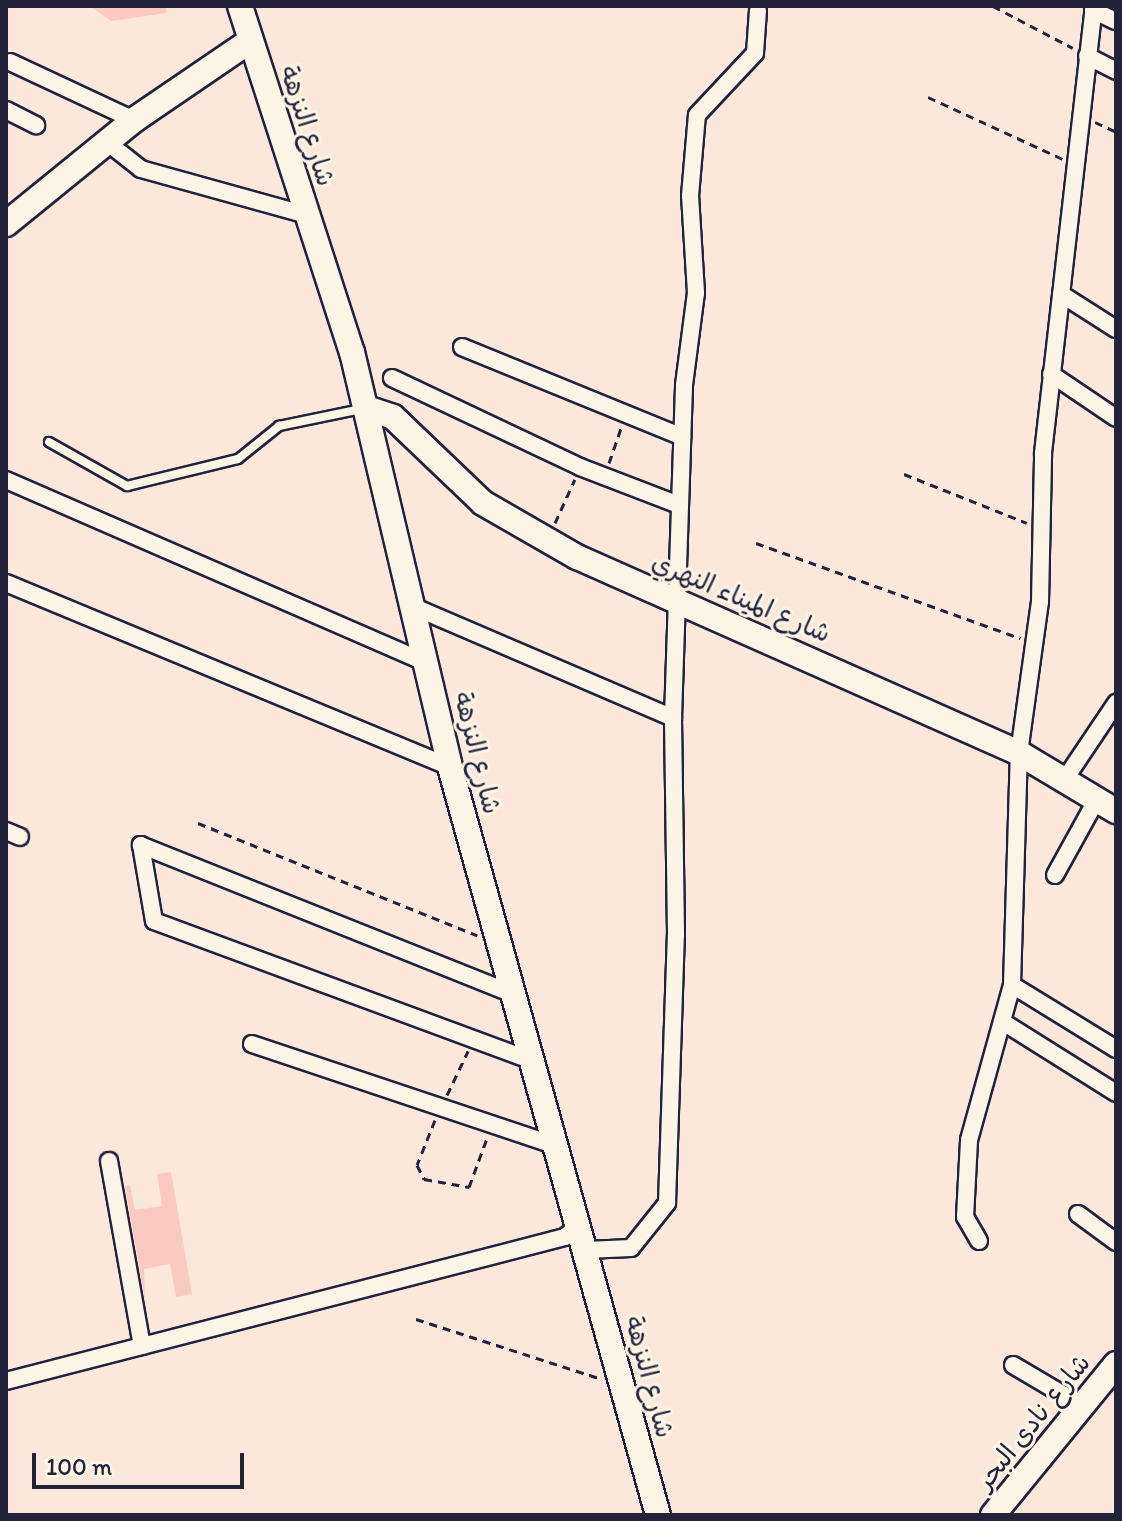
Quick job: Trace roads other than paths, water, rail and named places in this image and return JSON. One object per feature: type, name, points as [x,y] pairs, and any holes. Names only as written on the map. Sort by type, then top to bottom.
[{"type":"main road","name":"شارع النزهة","points":[[240,6],[366,408],[450,767],[658,1515]]},
{"type":"main road","points":[[6,224],[134,120],[250,41]]},
{"type":"main road","name":"شارع الميناء النهري","points":[[366,408],[393,417],[454,480],[546,541],[1019,753],[1107,805]]},
{"type":"main road","name":"شارع نادى البحر","points":[[997,1514],[1116,1364]]},
{"type":"street","points":[[979,1241],[965,1217],[969,1140],[1012,985],[1019,753],[1036,643],[1051,374],[1074,164],[1094,8],[1116,21]]},
{"type":"street","points":[[586,1250],[631,1248],[667,1203],[676,934],[673,597],[682,437],[696,293],[690,196],[697,115],[755,53],[758,10]]},
{"type":"street","points":[[1087,56],[1116,71]]},
{"type":"street","points":[[10,62],[134,120]]},
{"type":"street","points":[[6,110],[36,125]]},
{"type":"street","points":[[108,143],[141,169],[307,215]]},
{"type":"street","points":[[1061,294],[1116,329]]},
{"type":"street","points":[[462,347],[625,417],[682,437]]},
{"type":"street","points":[[1051,374],[1116,418]]},
{"type":"street","points":[[392,378],[580,467],[679,505]]},
{"type":"street","points":[[6,480],[426,663]]},
{"type":"street","points":[[6,583],[450,767]]},
{"type":"street","points":[[412,606],[673,718]]},
{"type":"street","points":[[1065,779],[1116,703]]},
{"type":"street","points":[[1055,875],[1107,805]]},
{"type":"street","points":[[513,994],[141,845],[154,921],[472,1044],[532,1061]]},
{"type":"street","points":[[1012,985],[1116,1049]]},
{"type":"street","points":[[1003,1022],[1116,1093]]},
{"type":"street","points":[[252,1044],[490,1127],[556,1146]]},
{"type":"street","points":[[109,1161],[142,1346]]},
{"type":"street","points":[[1078,1214],[1116,1242]]},
{"type":"street","points":[[6,1381],[565,1237],[578,1226]]},
{"type":"street","points":[[1013,1365],[1084,1407]]},
{"type":"lane","points":[[49,442],[127,486],[238,459],[279,426],[366,408]]}]
